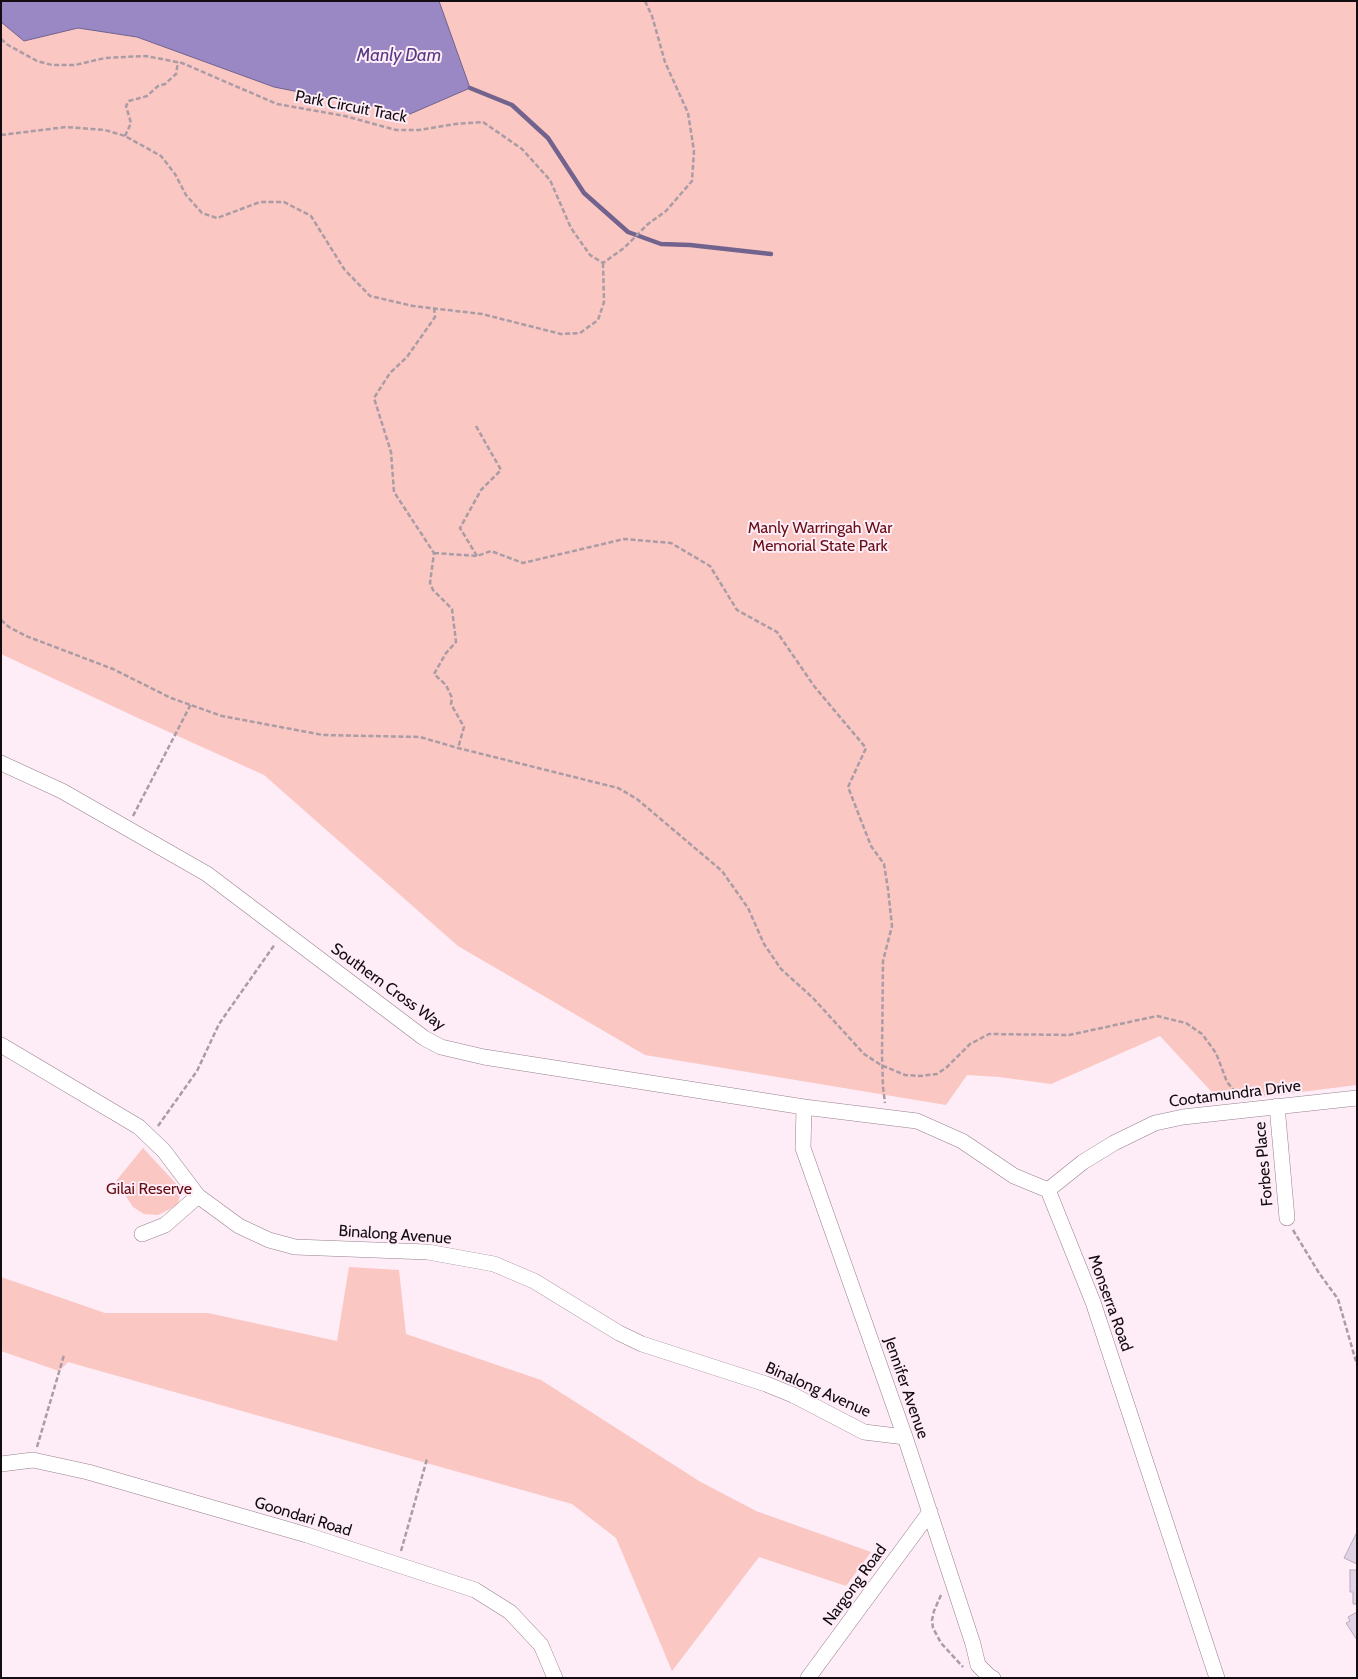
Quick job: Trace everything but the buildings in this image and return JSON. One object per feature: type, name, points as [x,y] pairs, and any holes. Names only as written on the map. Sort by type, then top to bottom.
[{"type":"street","name":"Southern Cross Way","points":[[1,763],[62,791],[207,874],[424,1038],[442,1047],[484,1057],[804,1107]]},
{"type":"street","name":"Binalong Avenue","points":[[3,1051],[139,1127],[164,1151],[198,1196],[239,1226],[269,1240],[295,1247],[428,1252],[494,1264],[534,1280],[618,1333],[642,1344],[766,1384],[793,1395],[864,1432],[905,1437]]},
{"type":"street","name":"Cootamundra Drive","points":[[1048,1190],[1083,1162],[1114,1143],[1155,1124],[1183,1116],[1357,1098]]},
{"type":"street","name":"Forbes Place","points":[[1277,1106],[1287,1218]]},
{"type":"street","points":[[804,1107],[917,1121],[962,1141],[1014,1176],[1048,1190]]},
{"type":"street","name":"Jennifer Avenue","points":[[804,1107],[803,1148],[905,1437],[973,1644],[978,1665],[991,1677]]},
{"type":"street","name":"Monserra Road","points":[[1048,1190],[1093,1302],[1217,1678]]},
{"type":"street","points":[[142,1234],[165,1226],[198,1196]]},
{"type":"street","name":"Goondari Road","points":[[1,1464],[33,1460],[88,1472],[269,1524],[475,1590],[510,1612],[541,1645],[555,1678]]},
{"type":"street","name":"Nargong Road","points":[[808,1678],[930,1512]]},
{"type":"path","points":[[1,135],[66,127],[105,130],[125,136],[161,156],[175,174],[186,195],[202,213],[217,218],[260,202],[284,202],[311,216],[344,269],[370,296],[413,306],[482,314],[561,334],[580,333],[598,320],[604,302],[603,263],[624,248],[648,224],[666,211],[692,181],[694,151],[688,113],[665,62],[652,16],[645,1]]},
{"type":"path","name":"Park Circuit Track","points":[[1,39],[37,61],[52,65],[75,65],[105,58],[146,56],[178,62],[277,104],[345,116],[396,130],[419,130],[483,122],[522,150],[550,180],[571,228],[590,255],[603,263]]},
{"type":"path","points":[[125,136],[132,123],[126,106],[129,101],[147,96],[158,86],[165,84],[176,74],[178,62]]},
{"type":"path","points":[[434,308],[435,317],[408,357],[390,373],[374,398],[391,452],[394,492],[434,552],[430,583],[433,590],[452,609],[456,642],[446,653],[434,674],[446,685],[452,698],[451,704],[464,727],[458,748]]},
{"type":"path","points":[[476,426],[501,470],[481,490],[460,528],[477,556]]},
{"type":"path","points":[[434,552],[477,556],[491,551],[523,563],[624,539],[671,543],[710,566],[737,610],[777,632],[814,686],[866,748],[848,787],[871,846],[884,864],[888,889],[892,926],[883,961],[882,1066],[888,1117]]},
{"type":"path","points":[[1,620],[9,627],[26,636],[113,669],[172,698],[222,716],[323,735],[420,737],[618,788],[637,799],[722,871],[748,908],[764,944],[781,969],[813,998],[864,1054],[882,1066],[905,1075],[937,1074],[947,1067],[970,1044],[989,1034],[1069,1035],[1157,1016],[1186,1023],[1202,1034],[1216,1053],[1227,1082],[1238,1095],[1246,1099]]},
{"type":"path","points":[[126,828],[191,704]]},
{"type":"path","points":[[150,1138],[197,1072],[219,1024],[283,932]]},
{"type":"path","points":[[1287,1218],[1318,1273],[1338,1299],[1357,1365]]},
{"type":"path","points":[[33,1460],[64,1355]]},
{"type":"path","points":[[397,1565],[427,1459]]},
{"type":"path","points":[[944,1590],[934,1611],[933,1628],[941,1643],[964,1668]]},
{"type":"green space","name":"Manly Warringah War Memorial State Park","points":[[1,1],[1357,1],[1357,1085],[1221,1102],[1160,1036],[1051,1084],[967,1075],[946,1105],[645,1055],[458,946],[264,775],[1,654]]},
{"type":"green space","name":"Gilai Reserve","points":[[143,1148],[181,1189],[178,1204],[158,1215],[144,1214],[133,1207],[116,1181]]},
{"type":"green space","points":[[349,1267],[399,1270],[406,1334],[541,1380],[699,1481],[756,1511],[871,1552],[846,1586],[759,1557],[672,1671],[616,1538],[572,1504],[68,1362],[59,1371],[1,1351],[1,1277],[105,1313],[208,1313],[337,1341]]},
{"type":"water","name":"Manly Dam","points":[[1,1],[439,1],[470,88],[410,114],[274,87],[137,37],[78,28],[24,41],[1,22]]},
{"type":"waterway","points":[[470,88],[512,105],[548,138],[584,193],[628,232],[661,244],[690,245],[771,254]]}]
